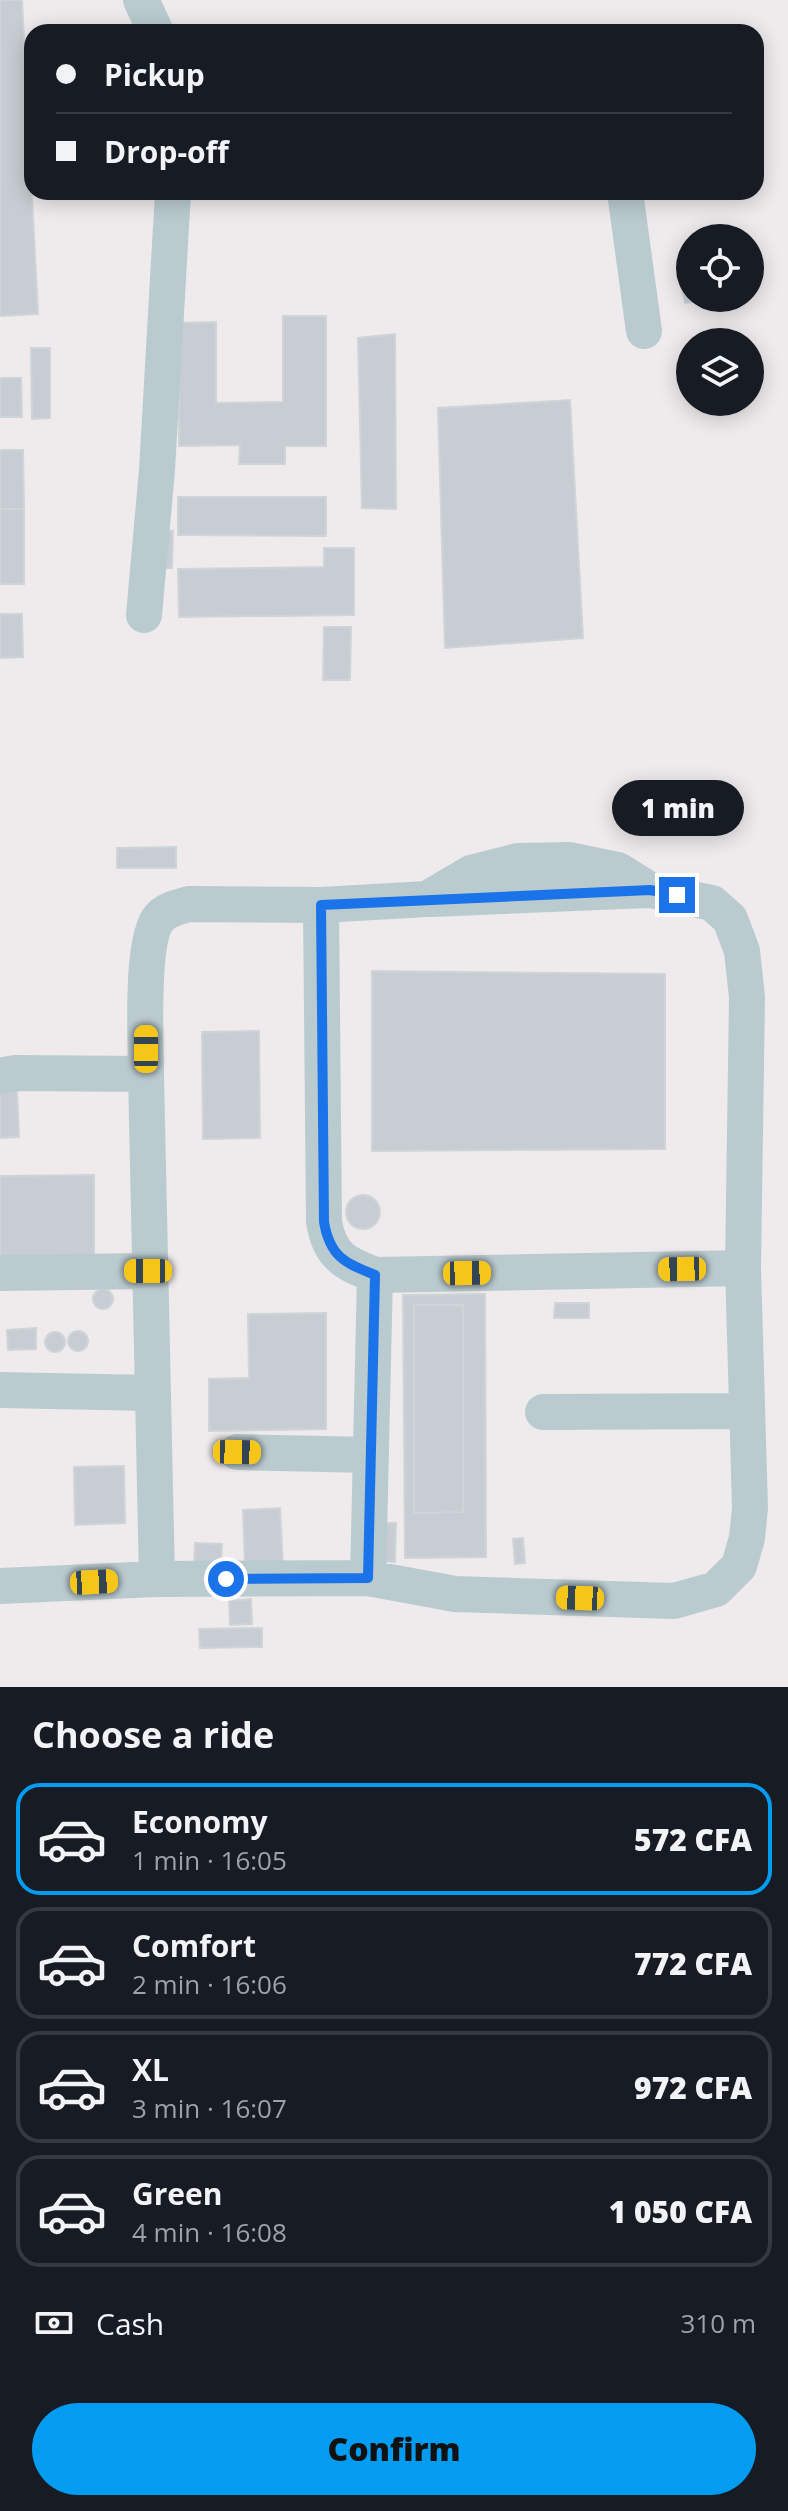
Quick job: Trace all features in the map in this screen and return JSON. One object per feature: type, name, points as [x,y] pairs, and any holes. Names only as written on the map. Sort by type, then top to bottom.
[{"type":"lane","points":[[141,0],[152,24]]},
{"type":"lane","points":[[144,615],[157,470],[173,200]]},
{"type":"lane","points":[[626,200],[644,331]]},
{"type":"lane","points":[[0,1586],[157,1579],[368,1578],[470,1595],[674,1601],[716,1589],[739,1566],[747,1538],[750,1508],[743,1268],[747,997],[742,951],[730,919],[712,903],[650,890],[321,905],[189,904],[171,909],[158,919],[152,931],[146,972],[148,1271],[157,1579]]},
{"type":"lane","points":[[321,905],[324,1222],[326,1238],[334,1253],[352,1266],[375,1275],[743,1268]]},
{"type":"lane","points":[[0,1076],[14,1073],[146,1074]]},
{"type":"lane","points":[[0,1273],[148,1271]]},
{"type":"lane","points":[[368,1578],[375,1275]]},
{"type":"lane","points":[[0,1390],[151,1393]]},
{"type":"lane","points":[[543,1412],[746,1411]]},
{"type":"lane","points":[[237,1452],[371,1455]]},
{"type":"building","points":[[0,0],[22,0],[24,200],[32,200],[38,314],[0,316]]},
{"type":"building","points":[[283,316],[326,316],[326,446],[285,446],[285,464],[239,464],[240,445],[179,446],[179,323],[216,322],[216,403],[283,402]]},
{"type":"building","points":[[395,334],[396,509],[362,508],[358,338]]},
{"type":"building","points":[[31,348],[50,348],[50,418],[32,419]]},
{"type":"building","points":[[0,378],[21,378],[22,417],[0,417]]},
{"type":"building","points":[[570,400],[583,638],[445,648],[438,408]]},
{"type":"building","points":[[0,450],[23,450],[24,509],[0,509]]},
{"type":"building","points":[[178,497],[326,497],[326,536],[178,535]]},
{"type":"building","points":[[0,509],[24,509],[24,584],[0,584]]},
{"type":"building","points":[[155,530],[173,531],[172,568],[154,568]]},
{"type":"building","points":[[324,548],[354,548],[354,615],[179,617],[178,569],[324,567]]},
{"type":"building","points":[[0,614],[22,614],[23,657],[0,658]]},
{"type":"building","points":[[324,627],[351,627],[350,680],[323,680]]},
{"type":"building","points":[[176,847],[176,868],[117,868],[117,848]]},
{"type":"building","points":[[372,971],[665,974],[665,1149],[372,1151]]},
{"type":"building","points":[[259,1031],[260,1138],[203,1139],[202,1032]]},
{"type":"building","points":[[17,1089],[19,1137],[0,1138],[0,1090]]},
{"type":"building","points":[[94,1175],[94,1260],[0,1260],[0,1176]]},
{"type":"building","points":[[363,1195],[375,1200],[380,1212],[375,1224],[363,1229],[351,1224],[346,1212],[351,1200]]},
{"type":"building","points":[[103,1289],[110,1292],[113,1299],[110,1306],[103,1309],[96,1306],[93,1299],[96,1292]]},
{"type":"building","points":[[485,1294],[486,1557],[405,1558],[403,1295]]},
{"type":"building","points":[[555,1303],[589,1303],[589,1318],[554,1318]]},
{"type":"building","points":[[414,1305],[463,1305],[463,1512],[414,1513]]},
{"type":"building","points":[[326,1313],[326,1429],[209,1431],[209,1379],[249,1378],[248,1314]]},
{"type":"building","points":[[36,1328],[36,1349],[8,1350],[7,1330]]},
{"type":"building","points":[[78,1331],[85,1334],[88,1341],[85,1348],[78,1351],[71,1348],[68,1341],[71,1334]]},
{"type":"building","points":[[55,1332],[62,1335],[65,1342],[62,1349],[55,1352],[48,1349],[45,1342],[48,1335]]},
{"type":"building","points":[[124,1466],[125,1523],[75,1525],[74,1467]]},
{"type":"building","points":[[280,1508],[283,1566],[245,1567],[243,1510]]},
{"type":"building","points":[[377,1523],[396,1523],[395,1562],[376,1561]]},
{"type":"building","points":[[523,1538],[525,1563],[515,1564],[513,1539]]},
{"type":"building","points":[[195,1543],[222,1544],[221,1566],[194,1565]]},
{"type":"building","points":[[251,1599],[252,1624],[230,1625],[229,1601]]},
{"type":"building","points":[[262,1628],[262,1647],[200,1648],[199,1629]]},
{"type":"route","points":[[226,1579],[368,1578],[375,1275],[352,1266],[334,1253],[326,1238],[321,905],[650,890],[677,895]]}]
